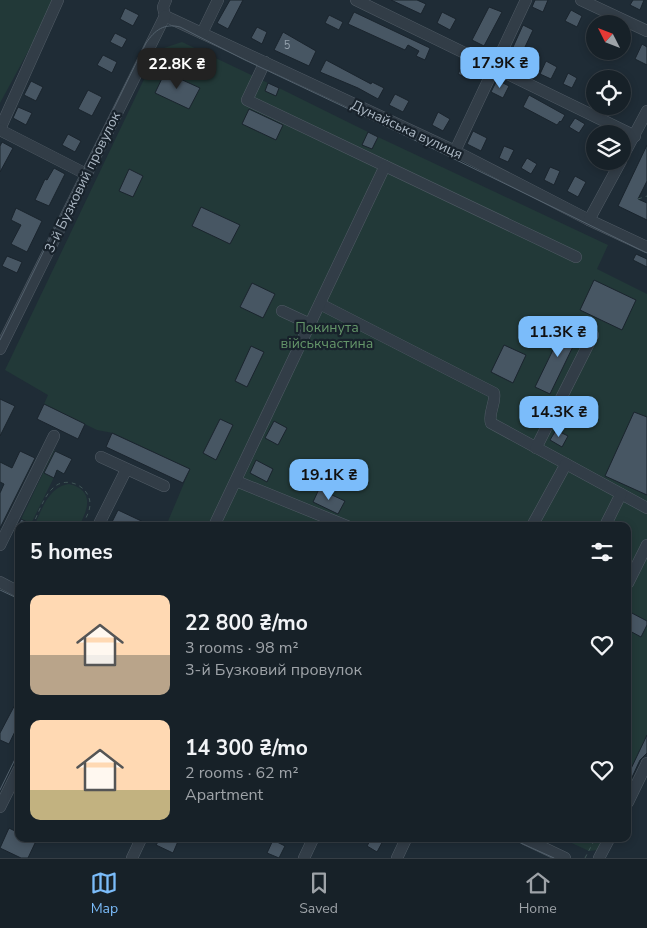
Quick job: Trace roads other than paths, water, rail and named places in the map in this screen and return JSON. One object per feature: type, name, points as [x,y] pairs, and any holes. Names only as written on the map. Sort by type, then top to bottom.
[{"type":"street","points":[[58,0],[0,130],[86,174]]},
{"type":"street","points":[[165,16],[163,7],[166,0]]},
{"type":"street","points":[[202,33],[218,0]]},
{"type":"street","points":[[356,0],[635,136]]},
{"type":"street","points":[[455,151],[526,0]]},
{"type":"street","points":[[581,0],[647,31]]},
{"type":"street","name":"Дунайська вулиця","points":[[165,16],[455,151],[589,220],[647,247]]},
{"type":"street","name":"3-й Бузковий провулок","points":[[0,349],[165,16]]},
{"type":"street","points":[[265,62],[247,100],[576,257]]},
{"type":"street","points":[[631,143],[647,111]]},
{"type":"street","points":[[216,522],[385,166]]},
{"type":"street","points":[[589,220],[616,170]]},
{"type":"street","points":[[320,304],[494,393],[495,398],[489,416],[491,423],[647,508]]},
{"type":"street","points":[[282,311],[310,324]]},
{"type":"street","points":[[536,448],[593,335]]},
{"type":"street","points":[[0,545],[54,436]]},
{"type":"street","points":[[101,457],[164,486]]},
{"type":"street","points":[[534,522],[566,464]]},
{"type":"street","points":[[100,522],[126,470]]},
{"type":"street","points":[[236,482],[337,522]]},
{"type":"street","points":[[607,522],[621,494]]},
{"type":"street","points":[[631,577],[647,545]]},
{"type":"street","points":[[0,582],[15,590]]},
{"type":"street","points":[[631,796],[647,763]]},
{"type":"street","points":[[0,807],[15,777]]},
{"type":"street","points":[[132,858],[140,842]]},
{"type":"street","points":[[304,858],[312,842]]},
{"type":"street","points":[[397,858],[405,842]]},
{"type":"street","points":[[531,842],[564,858]]},
{"type":"street","points":[[599,858],[607,842]]},
{"type":"tram line","points":[[0,340],[146,43],[156,31],[169,26],[180,27],[647,253]]},
{"type":"tram line","points":[[0,590],[15,597]]},
{"type":"tram line","points":[[0,790],[15,759]]},
{"type":"tram line","points":[[519,842],[554,858]]},
{"type":"park label","name":"Покинута військчастина","points":[[327,336]]}]
